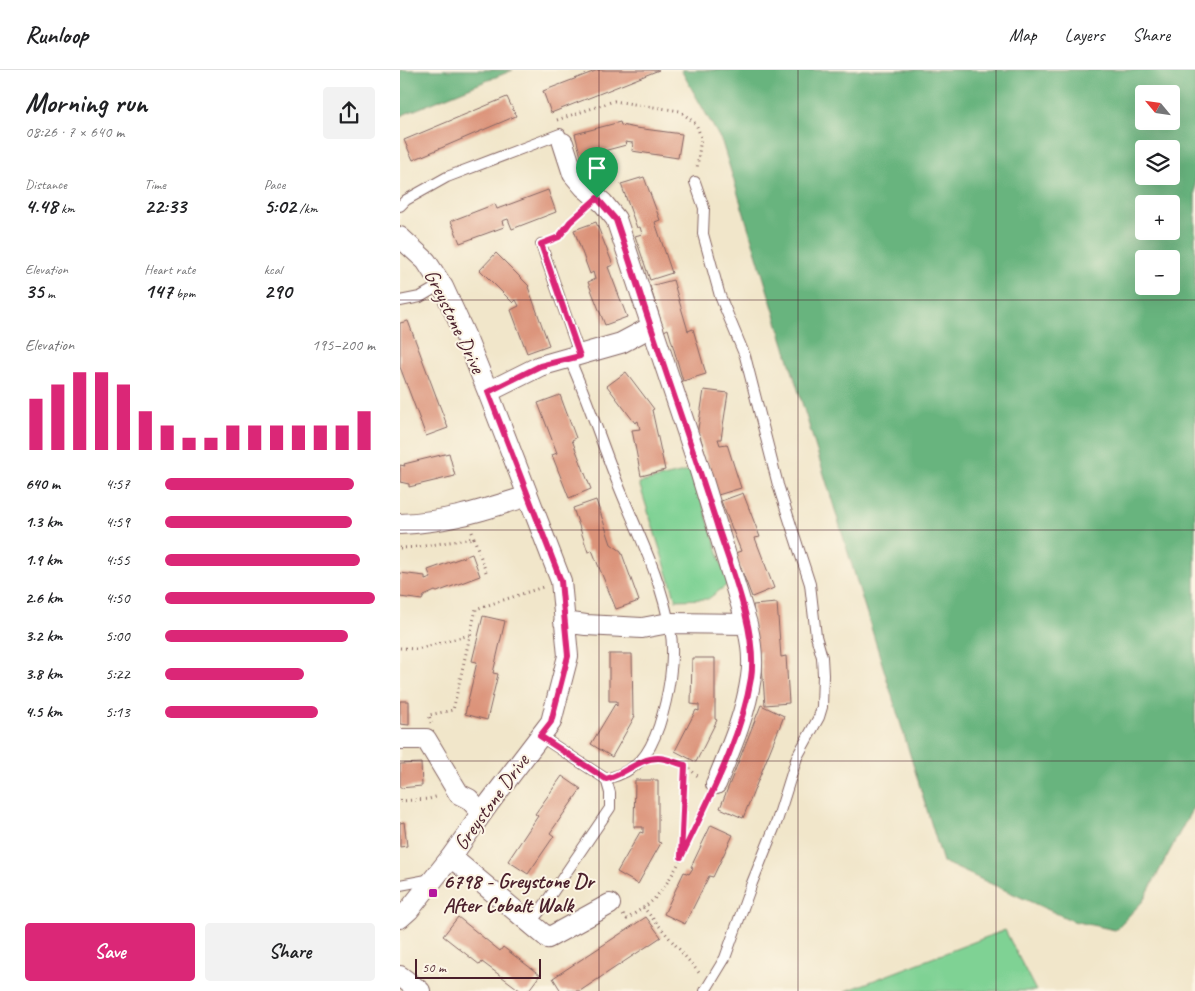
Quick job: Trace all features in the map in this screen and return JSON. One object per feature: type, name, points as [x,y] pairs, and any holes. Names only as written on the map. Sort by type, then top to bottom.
[{"type":"street","points":[[562,139],[573,174],[616,220],[697,461],[747,624],[751,646],[751,678],[734,738],[716,784]]},
{"type":"street","name":"Greystone Drive","points":[[400,237],[426,261],[443,287],[488,392],[561,581],[568,656],[551,722],[451,857],[409,910],[400,918]]},
{"type":"street","points":[[488,392],[533,369],[621,343],[651,326]]},
{"type":"street","points":[[400,524],[465,516],[528,496]]},
{"type":"street","points":[[564,622],[642,628],[669,623],[747,624]]},
{"type":"street","points":[[400,739],[426,739],[459,794],[469,799],[482,813]]},
{"type":"street","points":[[451,857],[548,938],[610,904]]},
{"type":"street","points":[[400,976],[420,991]]},
{"type":"lane","points":[[400,206],[406,200],[447,177],[562,139]]},
{"type":"lane","points":[[695,182],[704,208],[703,234],[720,296],[745,356],[778,485],[810,584],[816,636],[822,657],[823,696],[819,717],[797,757],[777,821],[752,883],[726,958],[705,991]]},
{"type":"lane","points":[[541,244],[594,424],[656,574],[671,630],[672,659],[668,695],[655,740],[639,763],[616,776],[606,779]]},
{"type":"lane","points":[[400,301],[420,297],[432,290],[443,287]]},
{"type":"lane","points":[[529,924],[546,903],[610,808],[610,793],[606,779],[540,736]]},
{"type":"lane","points":[[400,885],[433,879]]},
{"type":"path","points":[[558,120],[614,101],[680,111],[696,124],[701,137],[695,182]]},
{"type":"path","points":[[541,244],[559,237],[570,222],[597,198]]},
{"type":"path","points":[[465,516],[487,575]]},
{"type":"path","points":[[400,548],[474,538]]},
{"type":"path","points":[[426,739],[432,726],[429,715],[453,710],[476,609],[561,581]]},
{"type":"path","points":[[400,648],[417,649],[470,635]]},
{"type":"path","points":[[610,904],[627,918],[654,900],[681,857],[716,784],[702,780],[685,765],[658,758],[639,763]]},
{"type":"path","points":[[681,857],[685,765]]},
{"type":"path","points":[[400,801],[429,799],[454,792],[459,794]]},
{"type":"path","points":[[643,907],[690,962]]},
{"type":"green space","points":[[400,70],[513,70],[400,116]]},
{"type":"green space","points":[[681,70],[1195,70],[1195,804],[1143,901],[1115,930],[1073,921],[943,862],[722,142]]},
{"type":"green space","points":[[692,470],[728,584],[708,599],[676,600],[639,483]]},
{"type":"green space","points":[[1005,930],[1036,991],[846,991]]},
{"type":"building","points":[[598,70],[659,70],[551,113],[543,91]]},
{"type":"building","points":[[507,97],[516,116],[413,160],[404,140]]},
{"type":"building","points":[[620,122],[621,125],[636,128],[682,134],[678,158],[632,151],[633,143],[625,142],[626,145],[581,157],[575,134]]},
{"type":"building","points":[[644,177],[660,220],[655,222],[672,273],[650,280],[635,236],[642,234],[640,227],[637,228],[621,184]]},
{"type":"building","points":[[548,190],[556,212],[512,229],[508,219],[502,221],[504,227],[460,243],[451,221],[495,204],[497,209]]},
{"type":"building","points":[[596,222],[613,265],[608,267],[627,317],[605,325],[588,282],[595,279],[593,272],[590,274],[574,230]]},
{"type":"building","points":[[496,253],[529,286],[549,345],[527,353],[511,310],[519,306],[516,300],[513,303],[480,270]]},
{"type":"building","points":[[673,280],[688,331],[693,329],[706,374],[683,381],[668,329],[664,331],[650,286]]},
{"type":"building","points":[[408,321],[448,428],[426,436],[400,367],[400,323]]},
{"type":"building","points":[[626,372],[654,409],[652,410],[665,470],[641,476],[632,430],[640,429],[638,421],[635,423],[607,386]]},
{"type":"building","points":[[704,390],[728,393],[721,439],[718,439],[720,445],[727,444],[741,488],[718,495],[700,436],[697,435]]},
{"type":"building","points":[[560,395],[576,438],[572,440],[591,489],[569,498],[552,455],[557,453],[538,403]]},
{"type":"building","points":[[449,453],[455,476],[409,487],[409,484],[400,482],[400,465],[405,466],[404,464]]},
{"type":"building","points":[[743,493],[760,537],[755,538],[774,588],[752,597],[735,553],[741,551],[721,501]]},
{"type":"building","points":[[596,500],[611,544],[621,551],[639,601],[616,609],[592,550],[588,552],[573,508]]},
{"type":"building","points":[[472,554],[480,576],[437,592],[435,591],[424,596],[422,600],[400,597],[400,573],[425,576],[425,580],[431,578],[428,570]]},
{"type":"building","points":[[777,603],[781,657],[786,656],[789,703],[765,705],[761,652],[756,652],[753,605]]},
{"type":"building","points":[[483,616],[505,621],[493,673],[498,674],[487,720],[465,714],[477,662],[472,661]]},
{"type":"building","points":[[609,654],[632,654],[633,715],[635,716],[612,757],[591,744],[615,704],[617,706],[617,701],[609,701]]},
{"type":"building","points":[[692,658],[715,658],[715,719],[717,720],[696,762],[675,751],[696,710],[699,711],[699,705],[691,704]]},
{"type":"building","points":[[400,701],[409,701],[409,725],[400,724]]},
{"type":"building","points":[[761,705],[784,716],[743,818],[720,808]]},
{"type":"building","points":[[421,763],[422,786],[400,788],[400,764]]},
{"type":"building","points":[[562,776],[581,789],[550,833],[554,836],[528,874],[508,861],[538,816],[535,814]]},
{"type":"building","points":[[635,780],[658,780],[658,842],[661,843],[638,884],[617,872],[640,832],[643,833],[643,827],[634,827]]},
{"type":"building","points":[[404,822],[407,846],[400,847],[400,823]]},
{"type":"building","points":[[711,825],[733,835],[713,877],[709,876],[685,924],[664,914],[684,872],[689,874],[693,868],[691,867]]},
{"type":"building","points":[[458,917],[500,951],[503,947],[540,975],[528,991],[521,991],[482,962],[480,965],[443,936]]},
{"type":"building","points":[[646,917],[661,937],[580,991],[561,991],[553,978]]},
{"type":"place","name":"6798 - Greystone Dr After Cobalt Walk","points":[[433,893]]},
{"type":"route","points":[[597,198],[604,203],[616,220],[697,461],[728,559],[750,638],[751,678],[744,708],[716,784],[681,857],[685,765],[658,758],[639,763],[625,772],[606,779],[540,736],[551,722],[568,656],[561,581],[488,392],[540,366],[580,356],[541,244],[559,237],[570,222],[597,198]]}]
